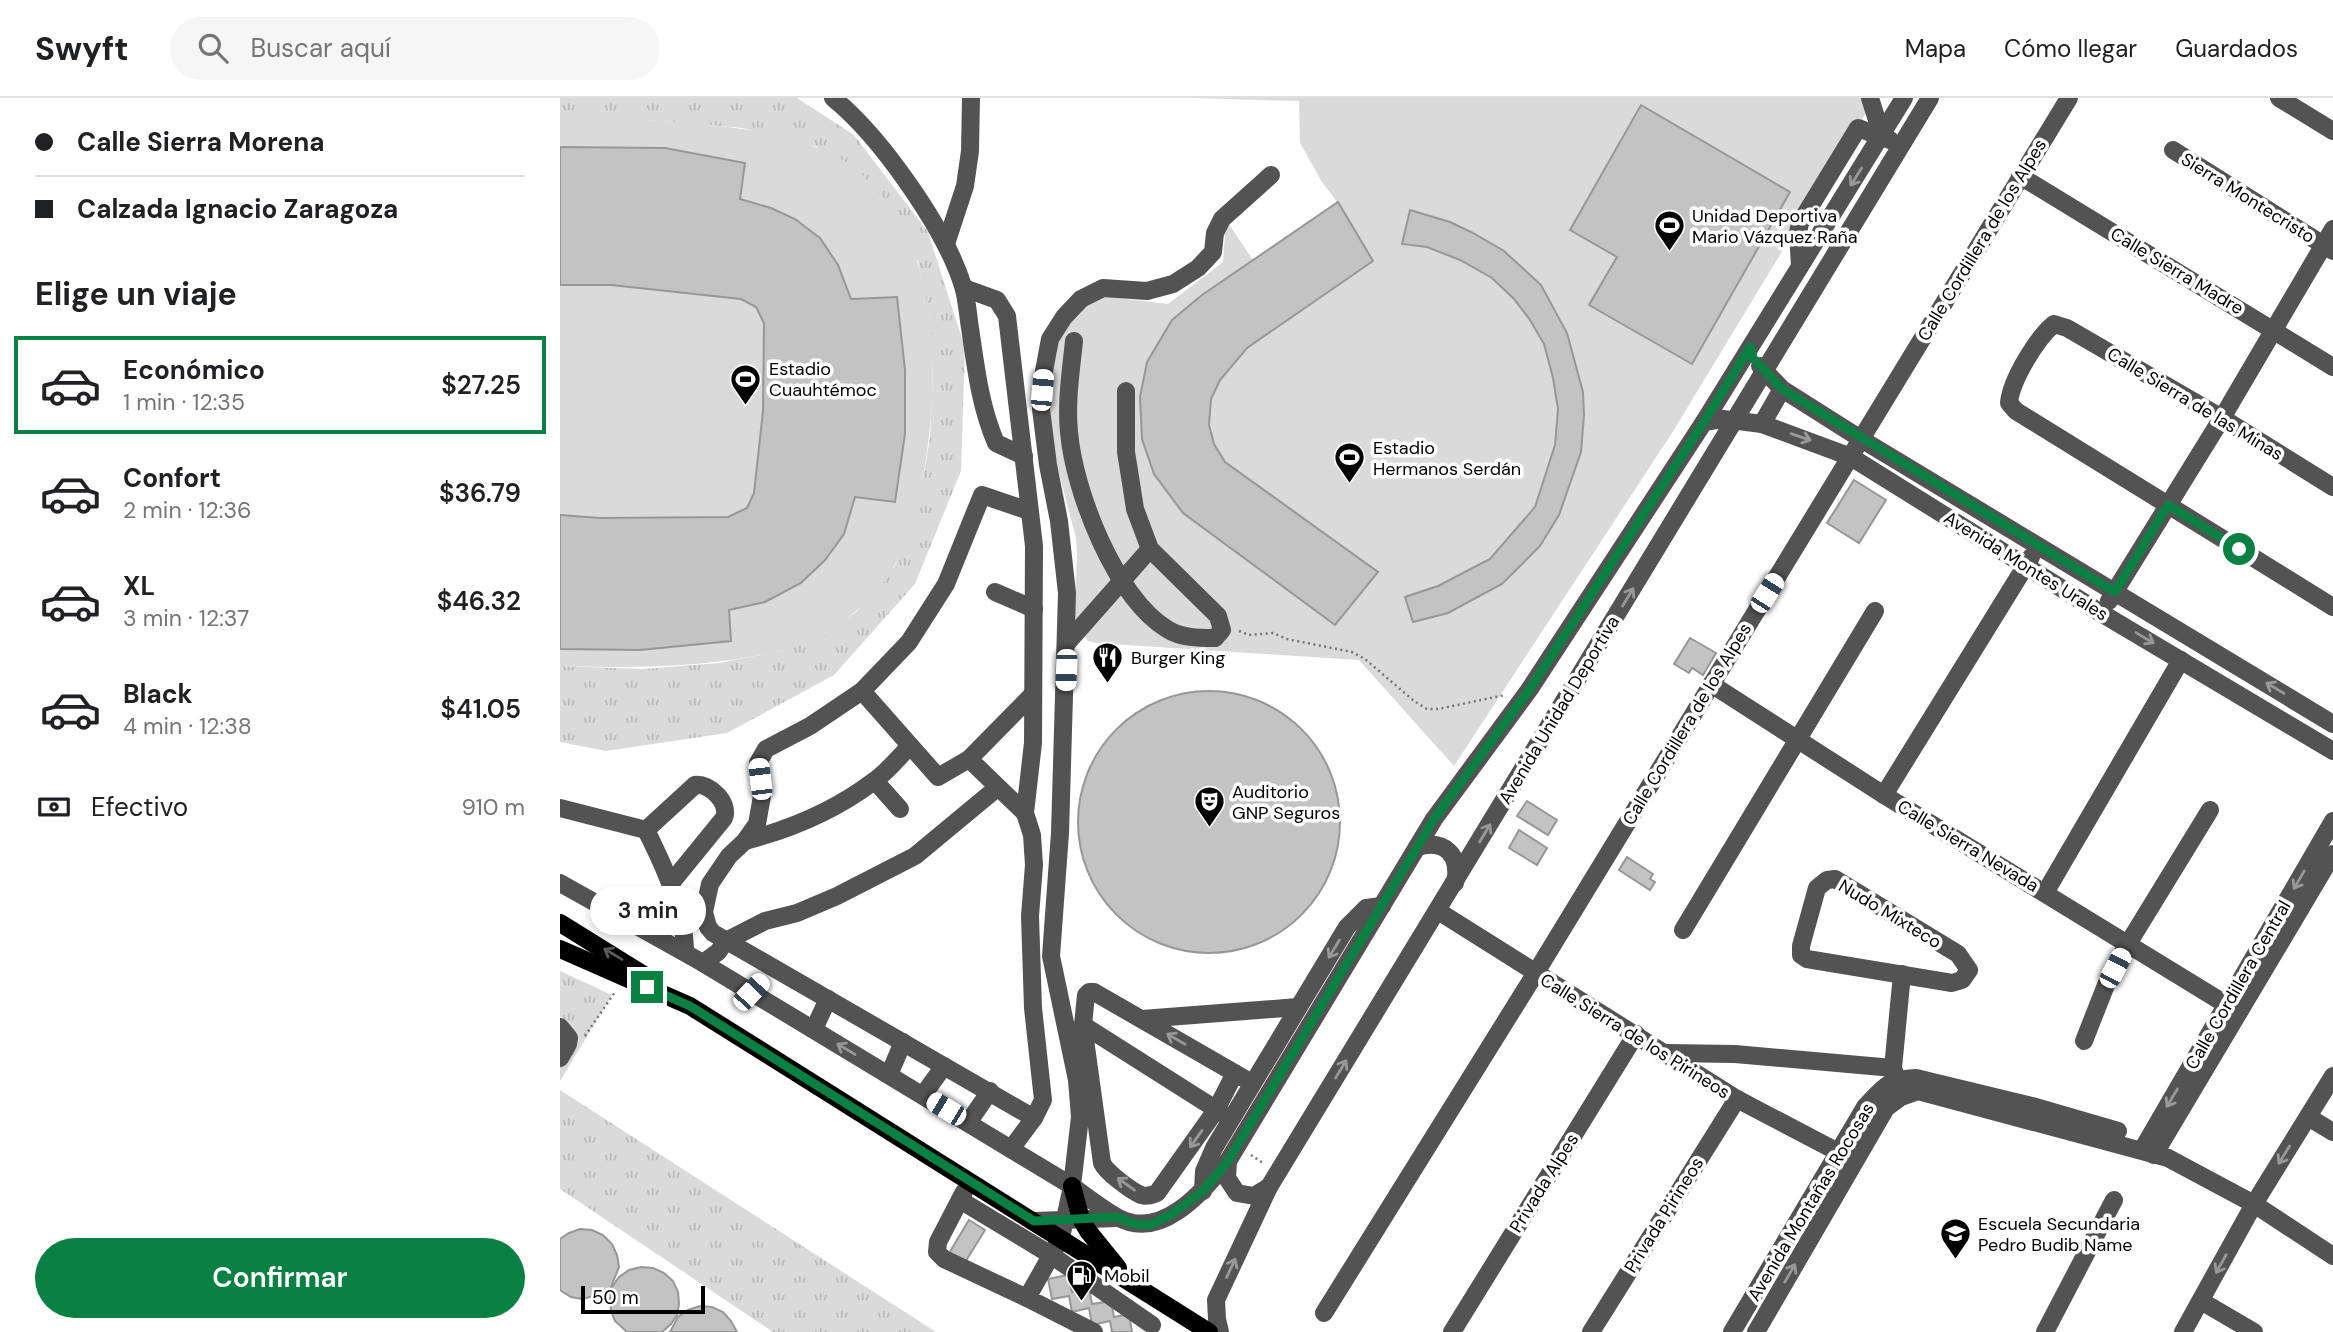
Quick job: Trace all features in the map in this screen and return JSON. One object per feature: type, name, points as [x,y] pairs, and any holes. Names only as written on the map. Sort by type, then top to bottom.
[{"type":"main road","points":[[560,923],[1034,1221],[1068,1225],[1102,1249],[1135,1285]]},
{"type":"main road","points":[[560,950],[690,1006]]},
{"type":"main road","points":[[1068,1225],[1072,1185]]},
{"type":"main road","points":[[1068,1225],[1135,1285],[1209,1332]]},
{"type":"street","points":[[833,98],[869,133],[946,244],[964,288],[980,398],[988,424],[996,443],[1024,456]]},
{"type":"street","points":[[946,244],[965,186],[970,151],[971,98]]},
{"type":"street","points":[[1870,98],[1882,136],[1900,146]]},
{"type":"street","name":"Avenida Unidad Deportiva","points":[[560,883],[703,962],[1072,1185],[1117,1217],[1135,1224],[1150,1225],[1172,1214],[1203,1191],[1228,1161],[1434,819],[1529,690],[1704,422],[1904,98]]},
{"type":"street","name":"Avenida Unidad Deportiva","points":[[1220,1332],[1216,1300],[1269,1187],[1930,98]]},
{"type":"street","name":"Calle Cordillera de los Alpes","points":[[1324,1313],[1535,974],[2069,98]]},
{"type":"street","points":[[2279,98],[2333,131]]},
{"type":"street","name":"Sierra Montecristo","points":[[2173,150],[2328,248]]},
{"type":"street","points":[[1072,1185],[1080,1117],[1077,1080],[1051,956],[1060,833],[1067,643],[1065,564],[1041,410],[1044,371],[1051,339],[1064,317],[1082,299],[1103,288],[1147,291],[1173,285],[1198,268],[1213,252],[1215,233],[1222,219],[1272,175]]},
{"type":"street","name":"Calle Sierra Madre","points":[[2020,176],[2333,367]]},
{"type":"street","points":[[2101,612],[2222,418],[2272,329],[2328,248],[2333,229]]},
{"type":"street","points":[[964,288],[997,300],[1007,316],[1034,546],[1033,743],[1025,813],[1032,835],[1034,865],[1030,916],[1033,1008],[1043,1100],[1034,1118],[1011,1149]]},
{"type":"street","name":"Calle Sierra de las Minas","points":[[2168,505],[2016,411],[2009,403],[2010,391],[2044,333],[2054,324],[2067,328],[2222,418],[2333,487]]},
{"type":"street","points":[[1074,341],[1068,392],[1069,432],[1073,457],[1096,529],[1121,582],[1138,603],[1167,629],[1196,638],[1214,638],[1222,630],[1218,617],[1150,549],[1135,509],[1126,452],[1126,390]]},
{"type":"street","name":"Avenida Montes Urales","points":[[1750,347],[1753,358],[1782,389],[2333,724]]},
{"type":"street","points":[[1762,424],[1782,389]]},
{"type":"street","name":"Avenida Montes Urales","points":[[1704,422],[1723,419],[1762,424],[1851,457],[2025,566],[2333,751]]},
{"type":"street","points":[[1029,511],[982,495],[946,584],[909,642],[862,691],[810,726],[766,749],[758,763],[762,796],[757,824],[745,841],[729,856],[710,884],[704,912],[708,927],[726,941],[1034,1118]]},
{"type":"street","points":[[2168,505],[2333,607]]},
{"type":"street","points":[[1884,795],[2037,546]]},
{"type":"street","points":[[1067,643],[1150,549]]},
{"type":"street","points":[[995,592],[1034,609]]},
{"type":"street","points":[[1683,930],[1875,611]]},
{"type":"street","points":[[2045,892],[2181,660]]},
{"type":"street","name":"Calle Sierra Nevada","points":[[1710,684],[1884,795],[2227,1005]]},
{"type":"street","points":[[862,691],[938,777],[969,758],[1033,694]]},
{"type":"street","points":[[745,841],[781,832],[822,813],[875,781],[909,747]]},
{"type":"street","points":[[969,758],[1025,813]]},
{"type":"street","points":[[875,781],[900,809]]},
{"type":"street","points":[[646,830],[695,785],[708,787],[725,805],[724,818],[671,883]]},
{"type":"street","points":[[703,962],[718,952],[726,941],[765,921],[797,913],[837,896],[915,856],[997,788]]},
{"type":"street","points":[[560,808],[646,830]]},
{"type":"street","points":[[2084,1041],[2106,985],[2210,810]]},
{"type":"street","name":"Calle Cordillera Central","points":[[2154,1150],[2227,1005],[2333,821]]},
{"type":"street","points":[[646,830],[671,883],[685,940],[685,952]]},
{"type":"street","points":[[1417,847],[1439,845],[1449,851],[1458,872],[1455,883]]},
{"type":"street","name":"Calle Cordillera Central","points":[[2154,1150],[2333,854]]},
{"type":"street","name":"Nudo Mixteco","points":[[1827,880],[1835,880],[1958,954],[1969,970],[1962,980],[1952,984],[1902,974],[1807,959],[1801,955],[1817,888],[1821,884],[1827,880]]},
{"type":"street","points":[[1252,1083],[1094,992],[1089,992],[1084,999],[1083,1025],[1102,1163],[1105,1170],[1141,1195],[1149,1196],[1157,1193],[1252,1083],[1347,928],[1366,908],[1382,906]]},
{"type":"street","name":"Calle Sierra de los Pirineos","points":[[1438,911],[1737,1099],[1838,1152]]},
{"type":"street","points":[[751,992],[771,966]]},
{"type":"street","points":[[1902,974],[1895,1073],[1900,1097],[1918,1091],[2154,1150]]},
{"type":"street","points":[[814,1030],[828,999]]},
{"type":"street","points":[[1142,1019],[1298,1007]]},
{"type":"street","points":[[1083,1025],[1224,1115]]},
{"type":"street","points":[[560,1027],[569,1038],[564,1051]]},
{"type":"street","name":"Privada Alpes","points":[[1452,1332],[1636,1034]]},
{"type":"street","points":[[889,1075],[903,1042]]},
{"type":"street","points":[[1667,1053],[1735,1054],[1895,1073],[2032,1106],[2154,1150],[2254,1205],[2333,1256]]},
{"type":"street","points":[[923,1096],[944,1066]]},
{"type":"street","points":[[1203,1191],[1204,1171],[1214,1147],[1235,1073]]},
{"type":"street","name":"Avenida Montañas Rocosas","points":[[1732,1332],[1865,1107],[1895,1073]]},
{"type":"street","points":[[2183,1332],[2254,1205],[2333,1076]]},
{"type":"street","points":[[968,1123],[990,1091]]},
{"type":"street","name":"Avenida Montañas Rocosas","points":[[1756,1332],[1886,1108],[1900,1097]]},
{"type":"street","name":"Privada Pirineos","points":[[1591,1332],[1737,1099]]},
{"type":"street","points":[[2308,1117],[2333,1132]]},
{"type":"street","points":[[1228,1161],[1227,1178],[1237,1192],[1254,1196],[1269,1187]]},
{"type":"street","points":[[970,1180],[938,1242],[937,1252],[944,1259],[1094,1332]]},
{"type":"street","points":[[960,1200],[1051,1255],[1146,1328],[1174,1310]]},
{"type":"street","points":[[2045,1332],[2114,1200]]},
{"type":"street","name":"Avenida Unidad Deportiva","points":[[1068,1225],[1117,1217]]},
{"type":"street","points":[[1027,1298],[1068,1225]]},
{"type":"street","points":[[2201,1301],[2254,1332]]},
{"type":"path","points":[[1222,630],[1250,635],[1273,633],[1287,639],[1352,652],[1365,659],[1427,709],[1529,690]]},
{"type":"path","points":[[564,1051],[578,1046],[625,978]]},
{"type":"green space","points":[[560,98],[797,98],[854,135],[928,232],[965,348],[961,471],[915,584],[834,675],[727,733],[606,751],[560,742],[560,666],[643,669],[719,663],[780,651],[824,635],[856,612],[894,567],[918,509],[930,438],[933,374],[929,315],[918,261],[817,147],[742,128],[661,121],[560,118]]},
{"type":"green space","name":"Estadio Hermanos Serdán","points":[[1193,98],[1875,98],[1672,433],[1454,766],[1359,660],[1096,643],[1088,641],[1076,626],[1076,538],[1055,458],[1049,421],[1050,374],[1060,332],[1087,303],[1101,296],[1168,304],[1223,262],[1226,220],[1253,260],[1337,202],[1300,143],[1299,101]]},
{"type":"green space","name":"Estadio Cuauhtémoc","points":[[560,118],[718,126],[790,139],[823,150],[861,173],[893,211],[911,244],[922,279],[932,355],[930,431],[919,504],[890,574],[855,612],[819,638],[773,653],[706,663],[634,667],[560,666]]},
{"type":"green space","points":[[560,971],[612,995],[560,1081]]},
{"type":"green space","points":[[560,1090],[936,1332],[773,1332],[560,1189]]},
{"type":"building","points":[[1641,105],[1790,192],[1692,364],[1589,305],[1617,257],[1570,230]]},
{"type":"building","points":[[560,147],[665,148],[745,163],[740,199],[771,208],[795,219],[820,238],[838,265],[851,299],[897,297],[905,370],[905,434],[895,502],[855,497],[844,534],[825,560],[801,583],[765,602],[729,610],[731,641],[640,650],[560,649],[560,515],[600,518],[728,517],[747,508],[754,493],[763,411],[764,323],[756,307],[741,299],[611,285],[560,285]]},
{"type":"building","points":[[1338,202],[1373,261],[1247,348],[1220,380],[1211,399],[1209,425],[1214,444],[1225,462],[1378,572],[1335,625],[1183,513],[1154,474],[1142,439],[1140,397],[1147,362],[1172,320],[1202,295]]},
{"type":"building","points":[[1410,210],[1450,222],[1473,233],[1504,251],[1541,285],[1567,333],[1583,392],[1584,415],[1581,452],[1559,515],[1540,546],[1502,584],[1448,613],[1413,622],[1405,597],[1438,586],[1490,559],[1535,507],[1555,445],[1558,409],[1544,344],[1530,320],[1514,299],[1492,278],[1460,260],[1427,247],[1402,244]]},
{"type":"building","points":[[1854,480],[1886,500],[1859,543],[1827,523]]},
{"type":"building","points":[[1690,638],[1716,653],[1703,675],[1692,668],[1689,673],[1674,664]]},
{"type":"building","name":"Auditorio GNP Seguros","points":[[1196,691],[1222,691],[1247,696],[1271,706],[1302,729],[1325,760],[1335,784],[1340,822],[1335,860],[1325,884],[1302,915],[1271,938],[1247,948],[1222,953],[1196,953],[1171,948],[1147,938],[1116,915],[1093,884],[1083,860],[1078,835],[1078,809],[1083,784],[1093,760],[1116,729],[1147,706],[1171,696]]},
{"type":"building","points":[[1527,801],[1557,820],[1548,835],[1517,816]]},
{"type":"building","points":[[1519,830],[1547,848],[1537,865],[1509,848]]},
{"type":"building","points":[[1627,857],[1653,874],[1650,879],[1655,882],[1650,890],[1619,870]]},
{"type":"building","points":[[969,1220],[985,1230],[964,1264],[948,1255]]},
{"type":"building","points":[[580,1229],[603,1235],[612,1244],[619,1267],[611,1287],[602,1294],[582,1299],[571,1297],[560,1290],[560,1239]]},
{"type":"building","points":[[641,1267],[664,1273],[673,1281],[678,1292],[677,1315],[662,1332],[627,1332],[615,1321],[611,1311],[612,1287],[619,1277],[629,1270]]},
{"type":"building","name":"Mobil","points":[[1068,1275],[1072,1292],[1089,1288],[1092,1304],[1111,1301],[1114,1317],[1129,1314],[1132,1332],[1112,1332],[1110,1321],[1092,1325],[1089,1308],[1072,1312],[1069,1296],[1052,1299],[1048,1279]]},
{"type":"building","points":[[700,1306],[723,1312],[737,1332],[670,1332],[678,1317]]},
{"type":"place","name":"Unidad Deportiva Mario Vázquez Raña","points":[[1669,253]]},
{"type":"place","name":"Estadio Cuauhtémoc","points":[[746,406]]},
{"type":"place","name":"Estadio Hermanos Serdán","points":[[1350,485]]},
{"type":"place","name":"Burger King","points":[[1108,685]]},
{"type":"place","name":"Auditorio GNP Seguros","points":[[1209,829]]},
{"type":"place","name":"Escuela Secundaria Pedro Budib Name","points":[[1955,1261]]},
{"type":"place","name":"Mobil","points":[[1081,1303]]},
{"type":"route","points":[[647,987],[690,1006],[1034,1221],[1117,1217],[1135,1224],[1150,1225],[1172,1214],[1203,1191],[1228,1161],[1434,819],[1529,690],[1750,347],[1753,358],[1782,389],[2115,592],[2168,505],[2239,549]]}]
